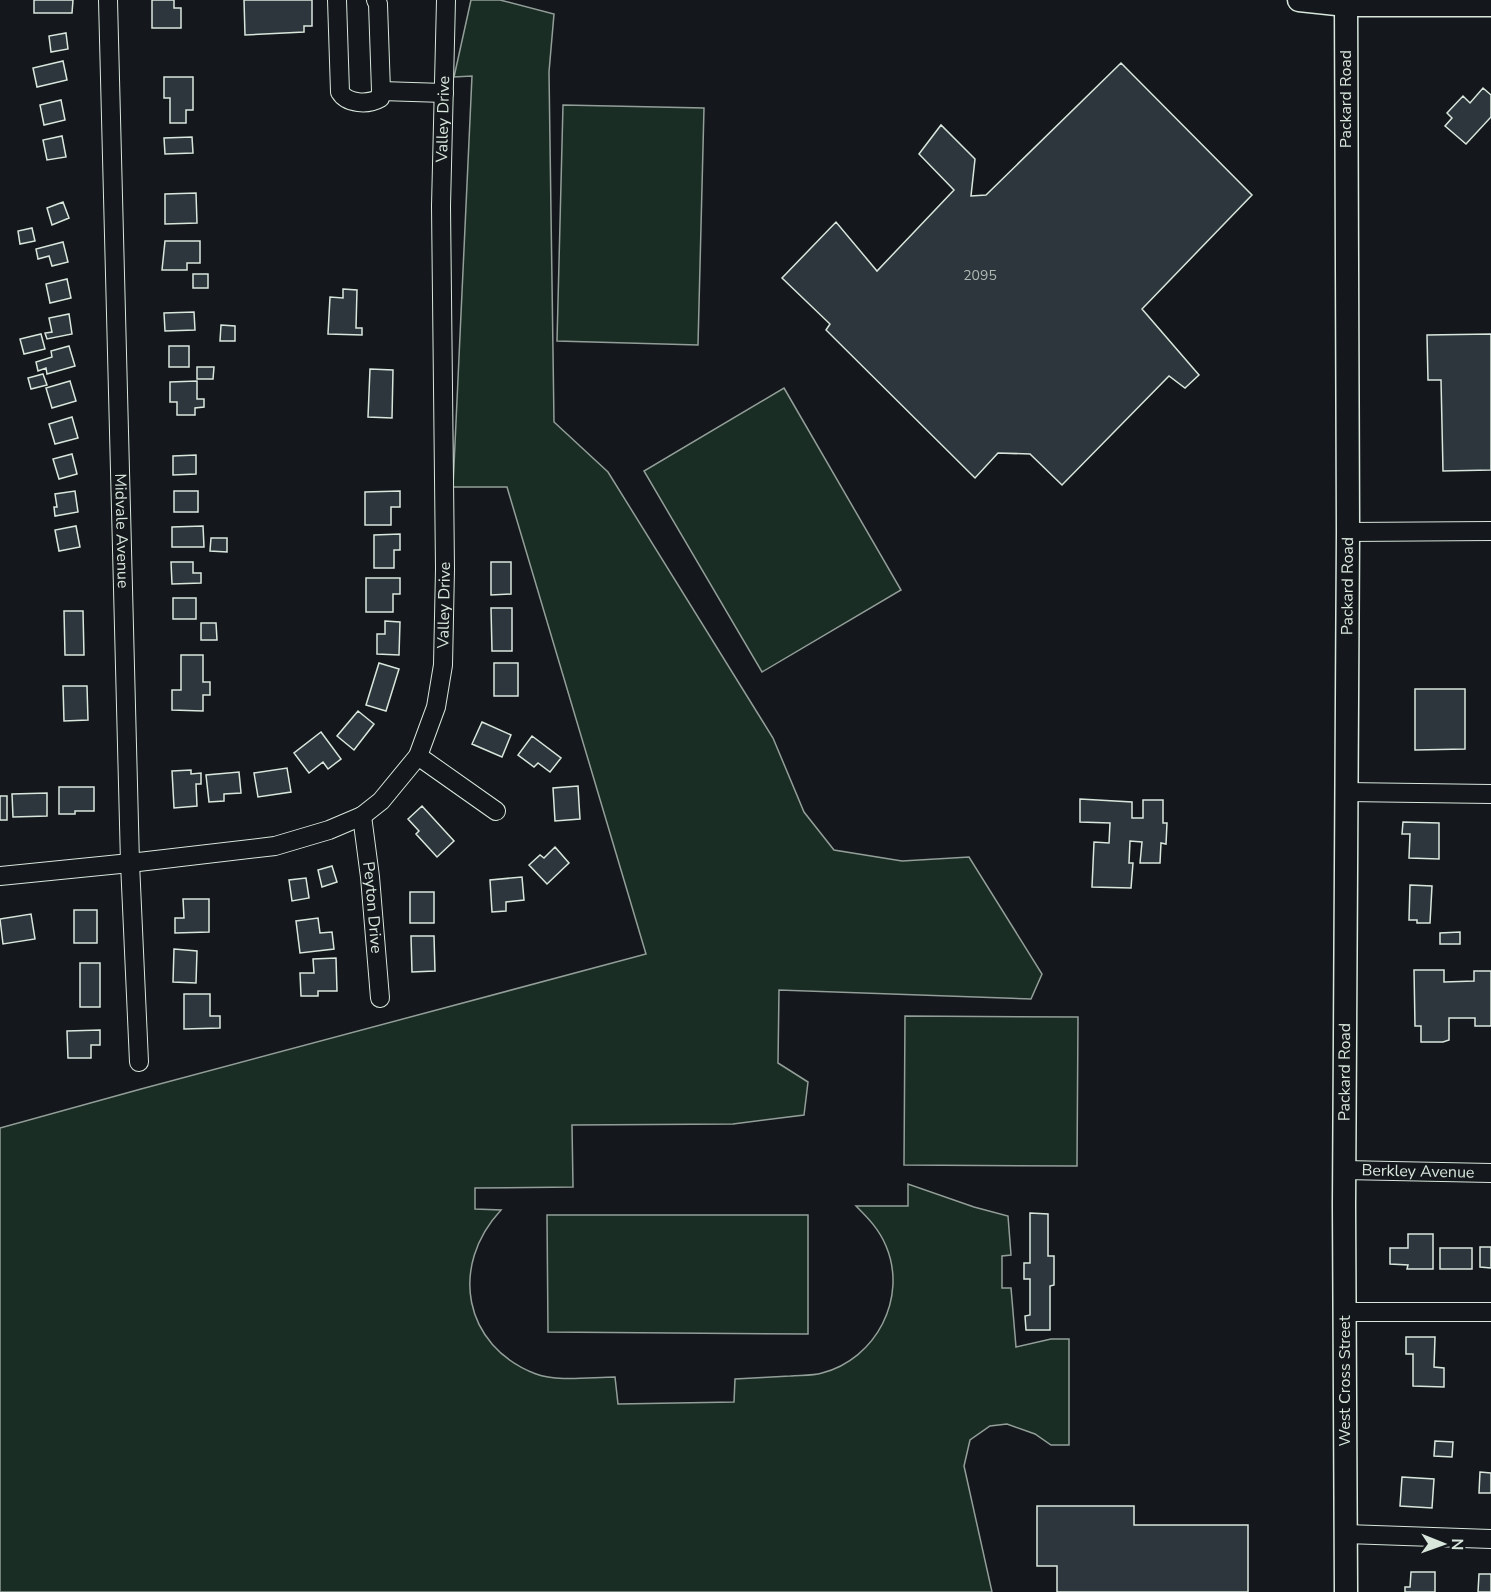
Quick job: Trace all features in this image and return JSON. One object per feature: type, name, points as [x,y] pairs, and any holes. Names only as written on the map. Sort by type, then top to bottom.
[{"type":"main road","points":[[1299,0],[1346,3],[1454,2],[1491,5]]},
{"type":"main road","name":"Packard Road","points":[[1344,1170],[1348,532],[1346,3]]},
{"type":"main road","name":"West Cross Street","points":[[1344,1170],[1346,1592]]},
{"type":"street","name":"Midvale Avenue","points":[[108,0],[130,864],[139,1062]]},
{"type":"street","points":[[337,0],[340,92],[344,99],[351,101],[375,101],[380,98],[378,4],[376,0]]},
{"type":"street","name":"Valley Drive","points":[[0,876],[130,864],[275,846],[329,830],[362,816],[381,801],[418,756],[436,707],[443,665],[445,569],[441,206],[446,0]]},
{"type":"street","points":[[381,91],[444,93]]},
{"type":"street","points":[[1348,532],[1491,531]]},
{"type":"street","points":[[418,756],[496,811]]},
{"type":"street","points":[[1346,792],[1491,794]]},
{"type":"street","name":"Peyton Drive","points":[[362,816],[370,877],[380,998]]},
{"type":"street","name":"Berkley Avenue","points":[[1344,1170],[1491,1173]]},
{"type":"street","points":[[1345,1312],[1491,1312]]},
{"type":"street","points":[[1346,1534],[1491,1539]]},
{"type":"green space","points":[[471,0],[500,0],[554,14],[549,72],[554,422],[608,472],[773,738],[804,812],[834,850],[902,861],[969,857],[1042,974],[1031,999],[779,990],[778,1063],[808,1082],[804,1115],[733,1124],[572,1125],[573,1187],[475,1188],[475,1209],[501,1210],[485,1232],[474,1255],[470,1279],[472,1302],[479,1325],[492,1344],[511,1361],[536,1374],[564,1378],[615,1377],[618,1404],[734,1402],[735,1379],[810,1375],[841,1366],[858,1355],[872,1340],[882,1324],[890,1305],[893,1286],[892,1266],[880,1234],[856,1206],[908,1206],[908,1184],[1008,1216],[1011,1255],[1002,1256],[1002,1288],[1011,1288],[1016,1347],[1051,1339],[1069,1339],[1069,1445],[1051,1445],[1035,1434],[1007,1424],[990,1426],[970,1440],[964,1466],[992,1592],[0,1592],[0,1128],[646,954],[507,487],[453,487],[472,76],[454,77]]},
{"type":"green space","points":[[563,105],[704,108],[698,345],[557,341]]},
{"type":"green space","points":[[784,388],[901,590],[762,672],[644,471]]},
{"type":"green space","points":[[905,1016],[1078,1017],[1077,1166],[904,1165]]},
{"type":"green space","points":[[547,1215],[808,1215],[808,1334],[548,1332]]},
{"type":"building","points":[[34,0],[73,0],[72,13],[34,13]]},
{"type":"building","points":[[152,0],[174,0],[174,8],[181,8],[181,28],[152,28]]},
{"type":"building","points":[[244,0],[312,0],[312,26],[304,26],[304,32],[245,35]]},
{"type":"building","points":[[66,33],[68,49],[51,52],[49,36]]},
{"type":"building","points":[[63,61],[67,80],[37,87],[33,68]]},
{"type":"building","points":[[1121,63],[1252,195],[1142,309],[1199,375],[1185,388],[1169,376],[1062,485],[1030,454],[998,453],[975,478],[826,330],[830,324],[782,278],[836,222],[877,271],[954,190],[919,154],[941,125],[975,159],[971,196],[986,195]]},
{"type":"building","points":[[164,77],[193,77],[193,110],[186,110],[186,123],[170,123],[170,98],[164,98]]},
{"type":"building","points":[[1483,88],[1491,95],[1491,117],[1466,144],[1445,126],[1452,118],[1447,113],[1463,96],[1470,103]]},
{"type":"building","points":[[61,100],[65,120],[44,125],[40,105]]},
{"type":"building","points":[[62,136],[66,157],[47,160],[43,140]]},
{"type":"building","points":[[192,137],[193,153],[165,154],[164,138]]},
{"type":"building","points":[[196,193],[197,223],[165,224],[165,194]]},
{"type":"building","points":[[63,202],[69,218],[52,225],[47,208]]},
{"type":"building","points":[[32,228],[35,241],[20,244],[18,231]]},
{"type":"building","points":[[165,241],[200,241],[200,263],[187,263],[187,270],[162,270]]},
{"type":"building","points":[[63,242],[68,262],[52,266],[49,256],[38,259],[36,249]]},
{"type":"building","points":[[193,274],[208,274],[208,288],[193,288]]},
{"type":"building","points":[[67,279],[71,298],[50,303],[46,284]]},
{"type":"building","points":[[343,289],[357,290],[356,328],[362,328],[362,335],[328,334],[330,297],[343,298]]},
{"type":"building","points":[[194,312],[195,330],[165,331],[164,313]]},
{"type":"building","points":[[69,314],[72,334],[47,339],[45,333],[52,332],[49,318]]},
{"type":"building","points":[[221,325],[235,326],[235,341],[220,341]]},
{"type":"building","points":[[41,334],[45,349],[24,354],[20,339]]},
{"type":"building","points":[[1491,334],[1491,470],[1443,471],[1441,380],[1428,380],[1427,335]]},
{"type":"building","points":[[69,346],[75,366],[47,374],[46,368],[38,371],[36,362],[52,357],[51,351]]},
{"type":"building","points":[[169,346],[189,346],[189,367],[169,367]]},
{"type":"building","points":[[197,367],[214,367],[213,379],[197,379]]},
{"type":"building","points":[[370,369],[393,370],[392,418],[368,417]]},
{"type":"building","points":[[43,374],[47,385],[31,389],[28,378]]},
{"type":"building","points":[[70,381],[76,401],[52,408],[46,388]]},
{"type":"building","points":[[197,381],[197,399],[204,399],[204,407],[195,408],[195,415],[177,415],[177,402],[170,402],[170,382]]},
{"type":"building","points":[[72,417],[78,438],[55,444],[49,424]]},
{"type":"building","points":[[72,454],[77,474],[59,479],[53,459]]},
{"type":"building","points":[[196,455],[196,474],[173,475],[173,456]]},
{"type":"building","points":[[75,491],[78,512],[55,516],[54,507],[57,507],[55,494]]},
{"type":"building","points":[[174,491],[198,491],[198,512],[174,512]]},
{"type":"building","points":[[400,491],[400,507],[391,507],[391,525],[365,525],[365,492]]},
{"type":"building","points":[[76,526],[80,547],[59,551],[55,530]]},
{"type":"building","points":[[203,526],[204,547],[172,547],[172,527]]},
{"type":"building","points":[[400,534],[400,550],[394,550],[394,568],[374,568],[374,535]]},
{"type":"building","points":[[211,538],[227,538],[227,552],[210,551]]},
{"type":"building","points":[[171,562],[193,562],[193,573],[201,573],[201,583],[172,584]]},
{"type":"building","points":[[491,562],[511,562],[511,594],[491,595]]},
{"type":"building","points":[[366,578],[400,578],[400,594],[393,594],[393,612],[366,612]]},
{"type":"building","points":[[173,598],[196,598],[196,619],[173,619]]},
{"type":"building","points":[[491,608],[512,608],[512,651],[492,651]]},
{"type":"building","points":[[64,611],[83,611],[84,655],[65,655]]},
{"type":"building","points":[[385,621],[400,622],[399,655],[377,654],[377,634],[385,634]]},
{"type":"building","points":[[201,623],[216,623],[217,640],[201,640]]},
{"type":"building","points":[[181,655],[203,655],[203,682],[210,682],[210,695],[203,695],[203,711],[172,710],[172,690],[181,690]]},
{"type":"building","points":[[379,663],[399,669],[386,711],[366,705]]},
{"type":"building","points":[[494,663],[518,663],[518,696],[494,696]]},
{"type":"building","points":[[63,686],[87,686],[88,720],[64,721]]},
{"type":"building","points":[[1415,689],[1465,689],[1465,749],[1415,750]]},
{"type":"building","points":[[358,711],[374,724],[354,750],[337,736]]},
{"type":"building","points":[[482,722],[511,735],[502,757],[472,744]]},
{"type":"building","points":[[321,732],[341,759],[328,769],[323,762],[309,773],[294,753]]},
{"type":"building","points":[[532,736],[561,758],[550,772],[538,763],[534,767],[518,755]]},
{"type":"building","points":[[287,768],[291,792],[258,797],[254,773]]},
{"type":"building","points":[[191,770],[191,774],[201,773],[201,784],[196,784],[197,806],[174,808],[172,771]]},
{"type":"building","points":[[239,772],[241,793],[224,794],[224,801],[209,802],[206,775]]},
{"type":"building","points":[[578,786],[580,819],[555,821],[553,788]]},
{"type":"building","points":[[59,787],[94,787],[94,811],[59,814]]},
{"type":"building","points":[[47,793],[47,816],[13,817],[12,794]]},
{"type":"building","points":[[0,796],[7,796],[7,820],[0,820]]},
{"type":"building","points":[[1080,799],[1132,802],[1132,818],[1143,818],[1143,800],[1163,800],[1163,823],[1167,823],[1166,844],[1161,843],[1160,863],[1140,863],[1142,842],[1130,841],[1129,863],[1133,863],[1131,888],[1092,887],[1094,842],[1109,843],[1110,823],[1080,822]]},
{"type":"building","points":[[422,806],[454,841],[437,857],[416,834],[419,831],[408,819]]},
{"type":"building","points":[[1403,822],[1439,823],[1439,859],[1409,858],[1410,834],[1402,834]]},
{"type":"building","points":[[555,847],[569,863],[547,884],[529,865],[540,855],[544,858]]},
{"type":"building","points":[[332,866],[337,882],[322,887],[318,870]]},
{"type":"building","points":[[522,877],[524,900],[506,902],[506,911],[492,912],[490,880]]},
{"type":"building","points":[[306,878],[309,898],[292,901],[289,880]]},
{"type":"building","points":[[1410,885],[1432,886],[1430,923],[1417,923],[1417,920],[1409,920]]},
{"type":"building","points":[[410,892],[434,892],[434,923],[410,923]]},
{"type":"building","points":[[183,899],[209,899],[209,932],[175,933],[175,918],[184,918]]},
{"type":"building","points":[[74,910],[97,910],[97,943],[74,943]]},
{"type":"building","points":[[31,914],[35,939],[3,944],[0,919]]},
{"type":"building","points":[[318,918],[320,933],[332,932],[334,949],[300,953],[296,921]]},
{"type":"building","points":[[1460,932],[1460,944],[1440,944],[1440,933]]},
{"type":"building","points":[[411,936],[434,936],[435,971],[412,972]]},
{"type":"building","points":[[174,949],[197,951],[196,983],[173,982]]},
{"type":"building","points":[[336,958],[337,991],[318,991],[318,996],[301,996],[300,973],[314,973],[313,959]]},
{"type":"building","points":[[80,963],[100,963],[100,1007],[80,1007]]},
{"type":"building","points":[[1414,970],[1444,970],[1444,982],[1474,981],[1474,971],[1491,971],[1491,1026],[1475,1026],[1475,1018],[1449,1018],[1449,1040],[1421,1042],[1421,1026],[1415,1026]]},
{"type":"building","points":[[184,994],[210,994],[210,1016],[220,1016],[220,1028],[184,1029]]},
{"type":"building","points":[[100,1030],[100,1045],[91,1045],[91,1058],[68,1058],[67,1031]]},
{"type":"building","points":[[1030,1213],[1048,1214],[1048,1256],[1054,1256],[1054,1285],[1050,1286],[1050,1330],[1026,1330],[1025,1316],[1030,1315],[1030,1279],[1024,1279],[1024,1263],[1030,1263]]},
{"type":"building","points":[[1408,1234],[1433,1234],[1433,1269],[1407,1269],[1408,1265],[1390,1264],[1390,1248],[1408,1248]]},
{"type":"building","points":[[1480,1247],[1491,1247],[1491,1268],[1480,1267]]},
{"type":"building","points":[[1440,1248],[1472,1248],[1472,1269],[1440,1269]]},
{"type":"building","points":[[1406,1337],[1435,1337],[1434,1367],[1444,1368],[1444,1387],[1413,1386],[1413,1354],[1406,1354]]},
{"type":"building","points":[[1435,1441],[1453,1442],[1452,1457],[1434,1456]]},
{"type":"building","points":[[1480,1472],[1491,1473],[1491,1493],[1479,1493]]},
{"type":"building","points":[[1402,1477],[1434,1479],[1432,1508],[1400,1506]]},
{"type":"building","points":[[1037,1506],[1134,1506],[1134,1525],[1248,1525],[1248,1592],[1057,1592],[1057,1566],[1037,1566]]},
{"type":"building","points":[[1411,1572],[1435,1572],[1435,1592],[1405,1592],[1405,1587],[1410,1587]]},
{"type":"building","points":[[1479,1574],[1491,1574],[1491,1592],[1478,1592]]}]
